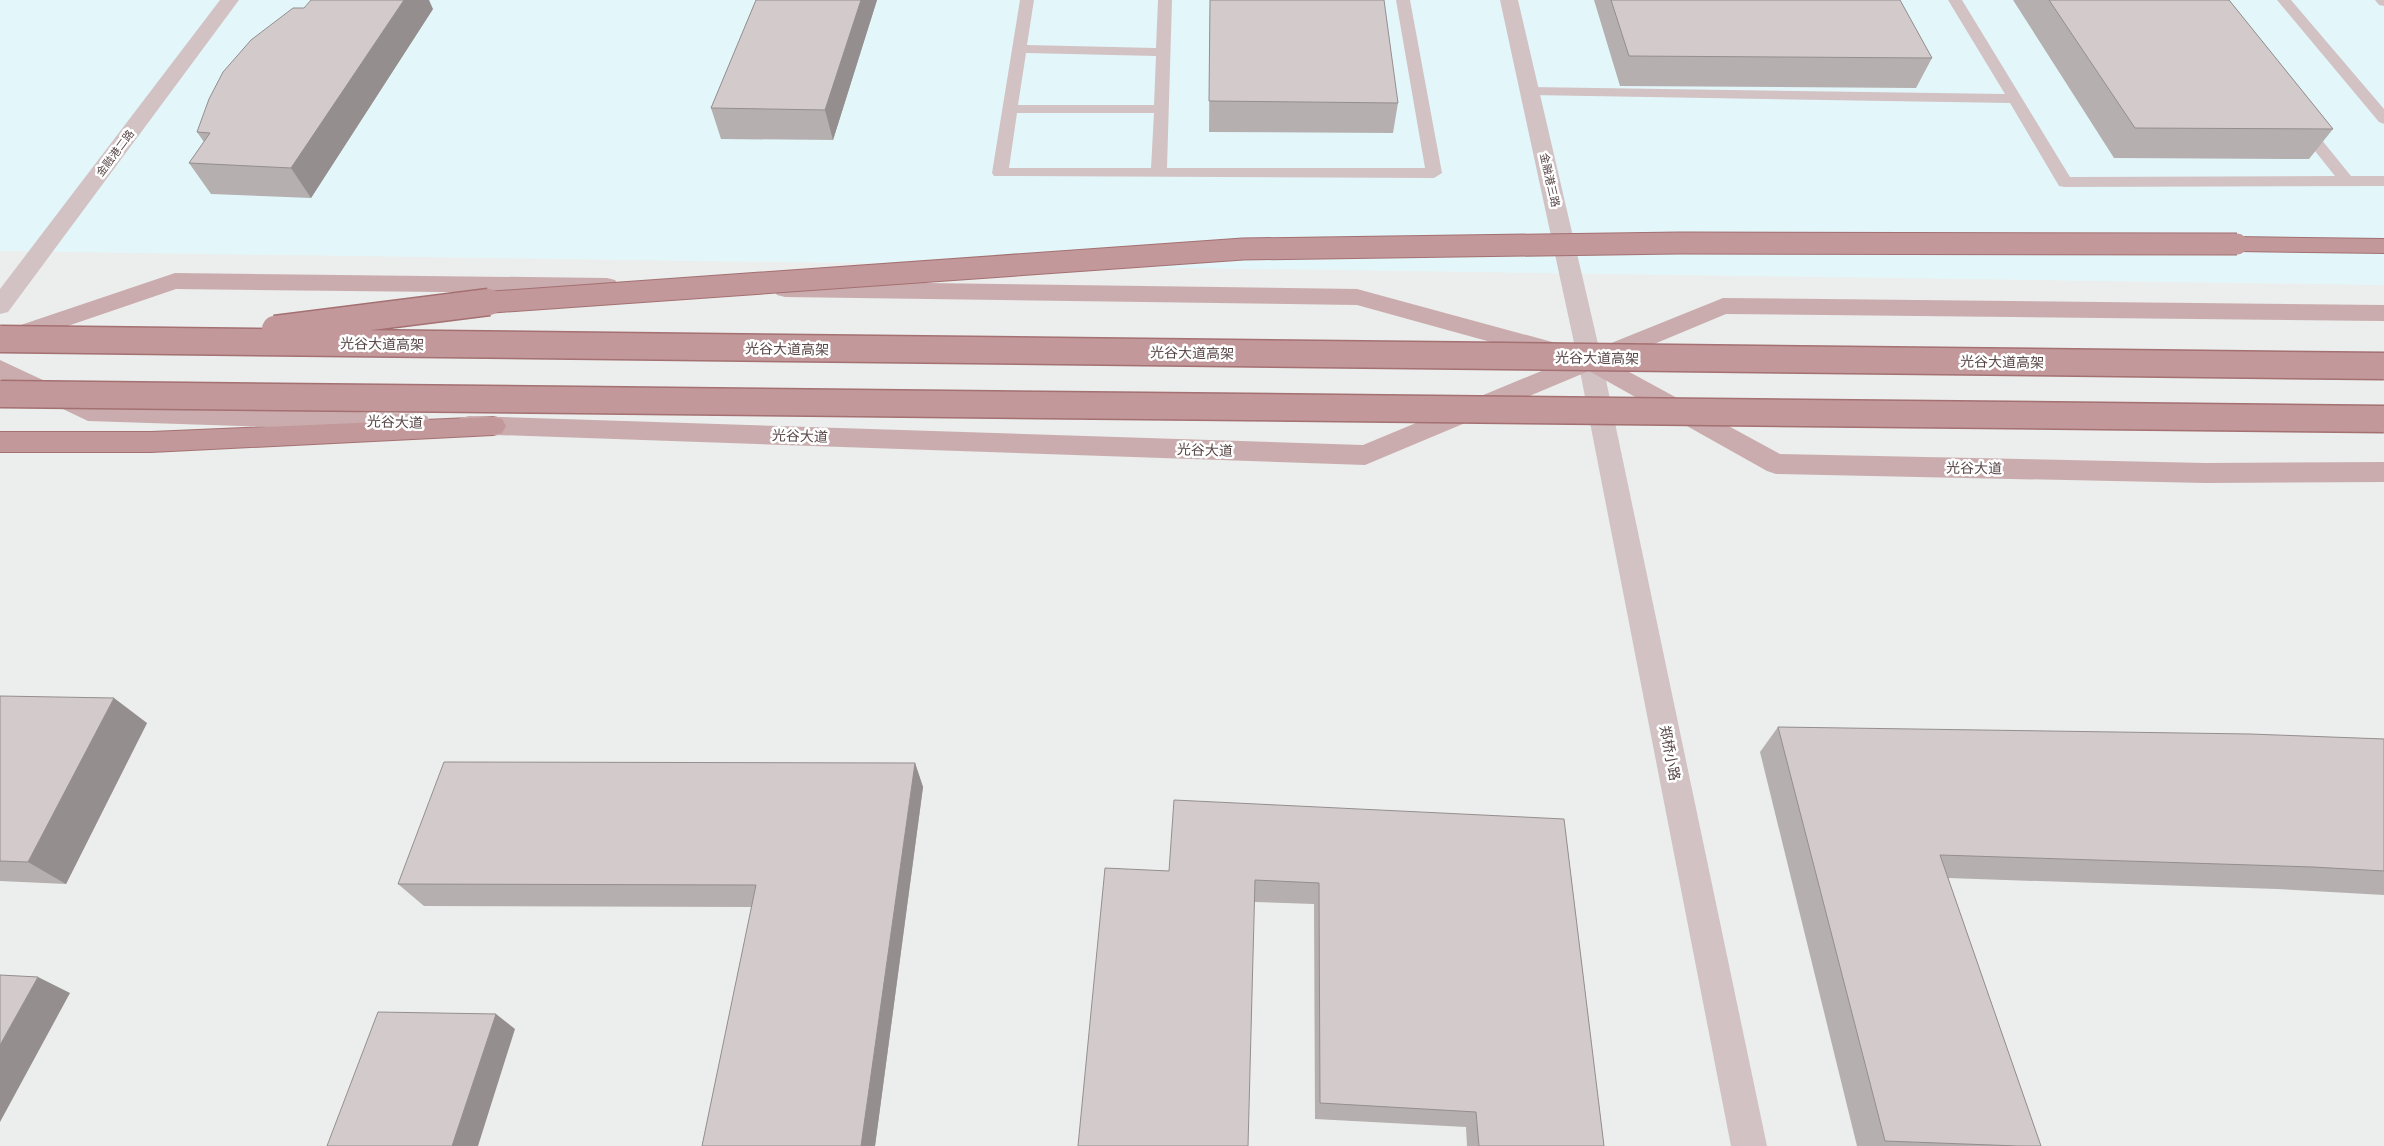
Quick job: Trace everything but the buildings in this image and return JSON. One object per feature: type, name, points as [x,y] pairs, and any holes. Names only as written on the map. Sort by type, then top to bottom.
[{"type":"highway","points":[[171,342],[499,301],[1243,249],[1679,243],[2384,246]]},
{"type":"highway","name":"光谷大道高架","points":[[0,340],[2384,366]]},
{"type":"highway","points":[[0,394],[2384,419]]},
{"type":"highway","points":[[0,442],[151,442],[493,426]]},
{"type":"main road","name":"光谷大道","points":[[0,340],[175,280],[1357,297],[1590,361],[1776,464],[2206,473],[2384,472]]},
{"type":"main road","name":"光谷大道","points":[[0,369],[88,412],[1365,455],[1723,306],[2384,313]]},
{"type":"street","name":"金融港二路","points":[[0,306],[230,0]]},
{"type":"street","name":"金融港三路","points":[[1509,0],[1590,361]]},
{"type":"street","name":"郑桥小路","points":[[1590,361],[1749,1146]]},
{"type":"lane","points":[[1027,0],[1000,173],[1434,173],[1403,0]]},
{"type":"lane","points":[[1159,173],[1165,0]]},
{"type":"lane","points":[[1955,0],[2065,182],[2384,181]]},
{"type":"lane","points":[[2284,0],[2384,118]]},
{"type":"lane","points":[[1020,49],[1164,52]]},
{"type":"lane","points":[[1530,91],[2014,99]]},
{"type":"lane","points":[[1010,109],[1161,109]]},
{"type":"lane","points":[[2293,113],[2347,181]]},
{"type":"shaded area","points":[[0,0],[2384,0],[2384,285],[0,251]]}]
